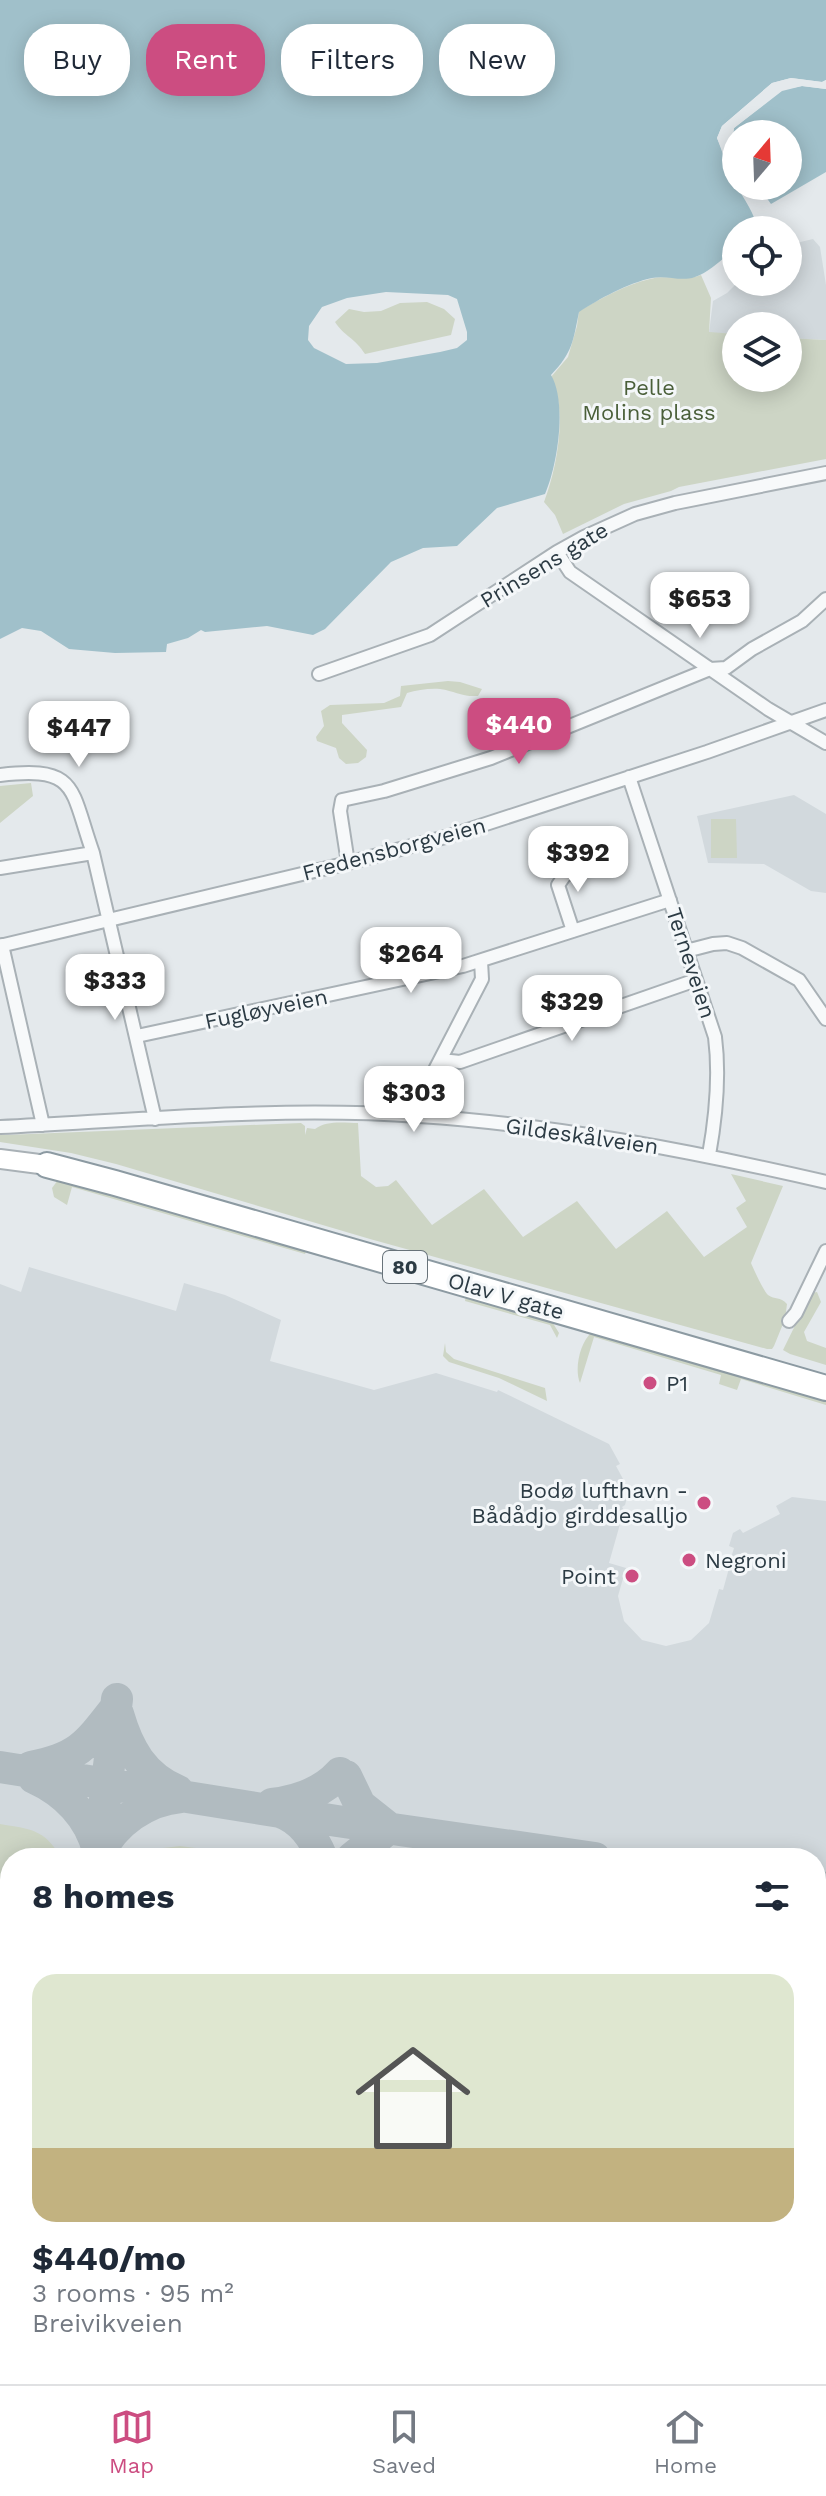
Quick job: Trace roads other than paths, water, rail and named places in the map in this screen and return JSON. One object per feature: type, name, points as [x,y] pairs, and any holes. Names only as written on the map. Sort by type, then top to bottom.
[{"type":"highway","name":"Olav V gate","points":[[47,1165],[826,1388]]},
{"type":"street","name":"Prinsens gate","points":[[319,674],[430,635],[557,552],[635,514],[826,473]]},
{"type":"street","points":[[557,552],[570,572],[776,714],[826,743]]},
{"type":"street","points":[[348,863],[340,811],[340,804],[346,798],[384,791],[491,758],[710,669],[726,668],[752,649],[802,621],[826,599]]},
{"type":"street","name":"Fredensborgveien","points":[[1,946],[449,836],[826,710]]},
{"type":"street","points":[[0,775],[39,771],[56,776],[65,781],[74,799],[93,853],[155,1119]]},
{"type":"street","name":"Terneveien","points":[[629,777],[715,1037],[717,1094],[709,1155]]},
{"type":"street","points":[[0,868],[93,853]]},
{"type":"street","points":[[573,931],[558,885],[565,875],[597,864]]},
{"type":"street","name":"Fugløyveien","points":[[137,1036],[481,961],[670,900]]},
{"type":"street","points":[[686,951],[727,943],[742,948],[799,980],[826,1019]]},
{"type":"street","points":[[1,946],[43,1125]]},
{"type":"street","points":[[419,1116],[424,1091],[482,979],[481,961]]},
{"type":"street","points":[[441,1060],[460,1062],[696,980]]},
{"type":"street","name":"Gildeskålveien","points":[[0,1127],[312,1113],[419,1116],[519,1125],[709,1155],[826,1182]]},
{"type":"street","name":"Olav V gate","points":[[0,1159],[47,1165]]},
{"type":"street","points":[[789,1321],[796,1313],[826,1251]]},
{"type":"street","points":[[812,1282],[826,1288]]},
{"type":"water","points":[[0,0],[826,0],[826,80],[791,78],[772,83],[729,120],[722,120],[717,138],[722,151],[722,200],[745,200],[753,216],[722,216],[722,259],[701,275],[690,278],[643,280],[579,312],[571,346],[551,375],[560,417],[554,467],[545,494],[497,508],[457,546],[423,548],[391,562],[325,629],[313,635],[267,626],[201,630],[188,638],[167,644],[166,652],[115,653],[69,649],[41,631],[22,628],[0,639]],"holes":[[[386,292],[448,295],[457,299],[467,332],[467,340],[457,348],[377,363],[346,364],[314,348],[308,340],[309,326],[322,307],[347,298]]]},
{"type":"water","points":[[802,86],[826,89],[826,172],[802,186],[802,120],[744,120],[782,90]]},
{"type":"place","name":"P1","points":[[650,1383]]},
{"type":"place","name":"Bodø lufthavn - Bådådjo girddesalljo","points":[[704,1503]]},
{"type":"place","name":"Negroni","points":[[689,1560]]},
{"type":"place","name":"Point","points":[[632,1576]]},
{"type":"park label","name":"Pelle Molins plass","points":[[649,400]]}]
